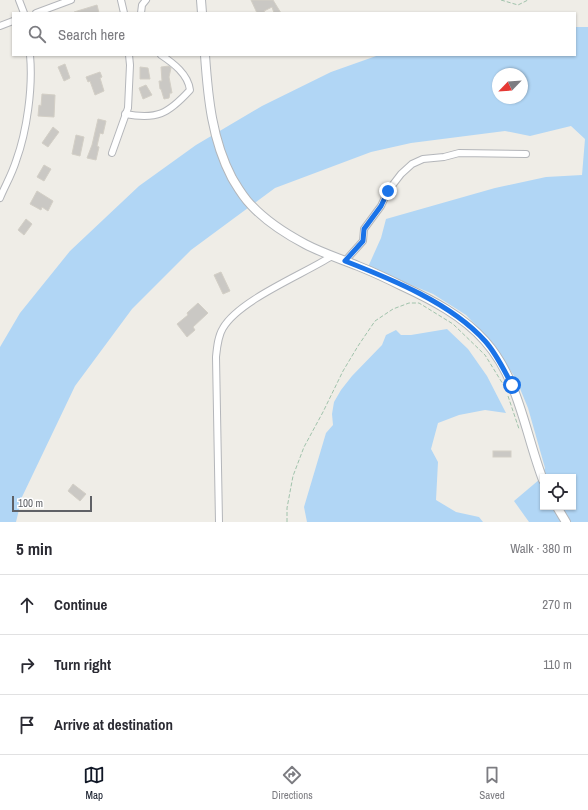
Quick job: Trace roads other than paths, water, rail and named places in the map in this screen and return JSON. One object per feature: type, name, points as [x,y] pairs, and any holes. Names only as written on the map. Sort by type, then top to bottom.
[{"type":"main road","points":[[201,0],[202,12]]},
{"type":"main road","points":[[205,56],[209,100],[217,143],[223,161],[239,190],[251,205],[282,230],[306,244],[412,290],[437,304],[472,328],[486,342],[496,356],[512,385],[541,474]]},
{"type":"main road","points":[[559,510],[566,522]]},
{"type":"street","points":[[19,0],[24,12]]},
{"type":"street","points":[[39,12],[71,0]]},
{"type":"street","points":[[121,0],[124,12]]},
{"type":"street","points":[[140,12],[142,5],[146,0]]},
{"type":"street","points":[[0,26],[12,22]]},
{"type":"street","points":[[0,198],[22,145],[31,89],[30,56]]},
{"type":"street","points":[[112,153],[128,108],[129,56]]},
{"type":"street","points":[[125,114],[151,117],[162,114],[172,108],[190,90],[186,78],[171,61],[162,56]]},
{"type":"street","points":[[345,261],[363,241],[364,229],[381,206],[388,191],[401,174],[412,164],[423,159],[444,157],[459,153],[526,154]]},
{"type":"street","points":[[219,522],[216,357],[223,328],[233,314],[332,256]]},
{"type":"water","points":[[576,27],[588,27],[588,522],[529,522],[514,501],[540,479],[540,510],[576,510],[576,474],[542,474],[545,468],[528,408],[516,379],[492,342],[466,315],[433,294],[368,267],[381,238],[386,219],[495,188],[546,177],[582,175],[585,139],[571,126],[530,136],[505,131],[411,143],[371,152],[275,188],[191,250],[132,309],[75,386],[22,497],[16,522],[0,522],[0,347],[20,313],[70,251],[139,186],[196,145],[262,106],[331,72],[376,56],[576,56]]},
{"type":"water","points":[[447,329],[468,349],[487,376],[506,413],[485,410],[459,415],[438,423],[431,449],[438,462],[436,500],[456,512],[479,517],[483,522],[307,522],[304,507],[326,433],[333,425],[332,414],[334,402],[341,390],[352,376],[382,345],[386,335],[396,330],[401,335],[411,335]]}]
